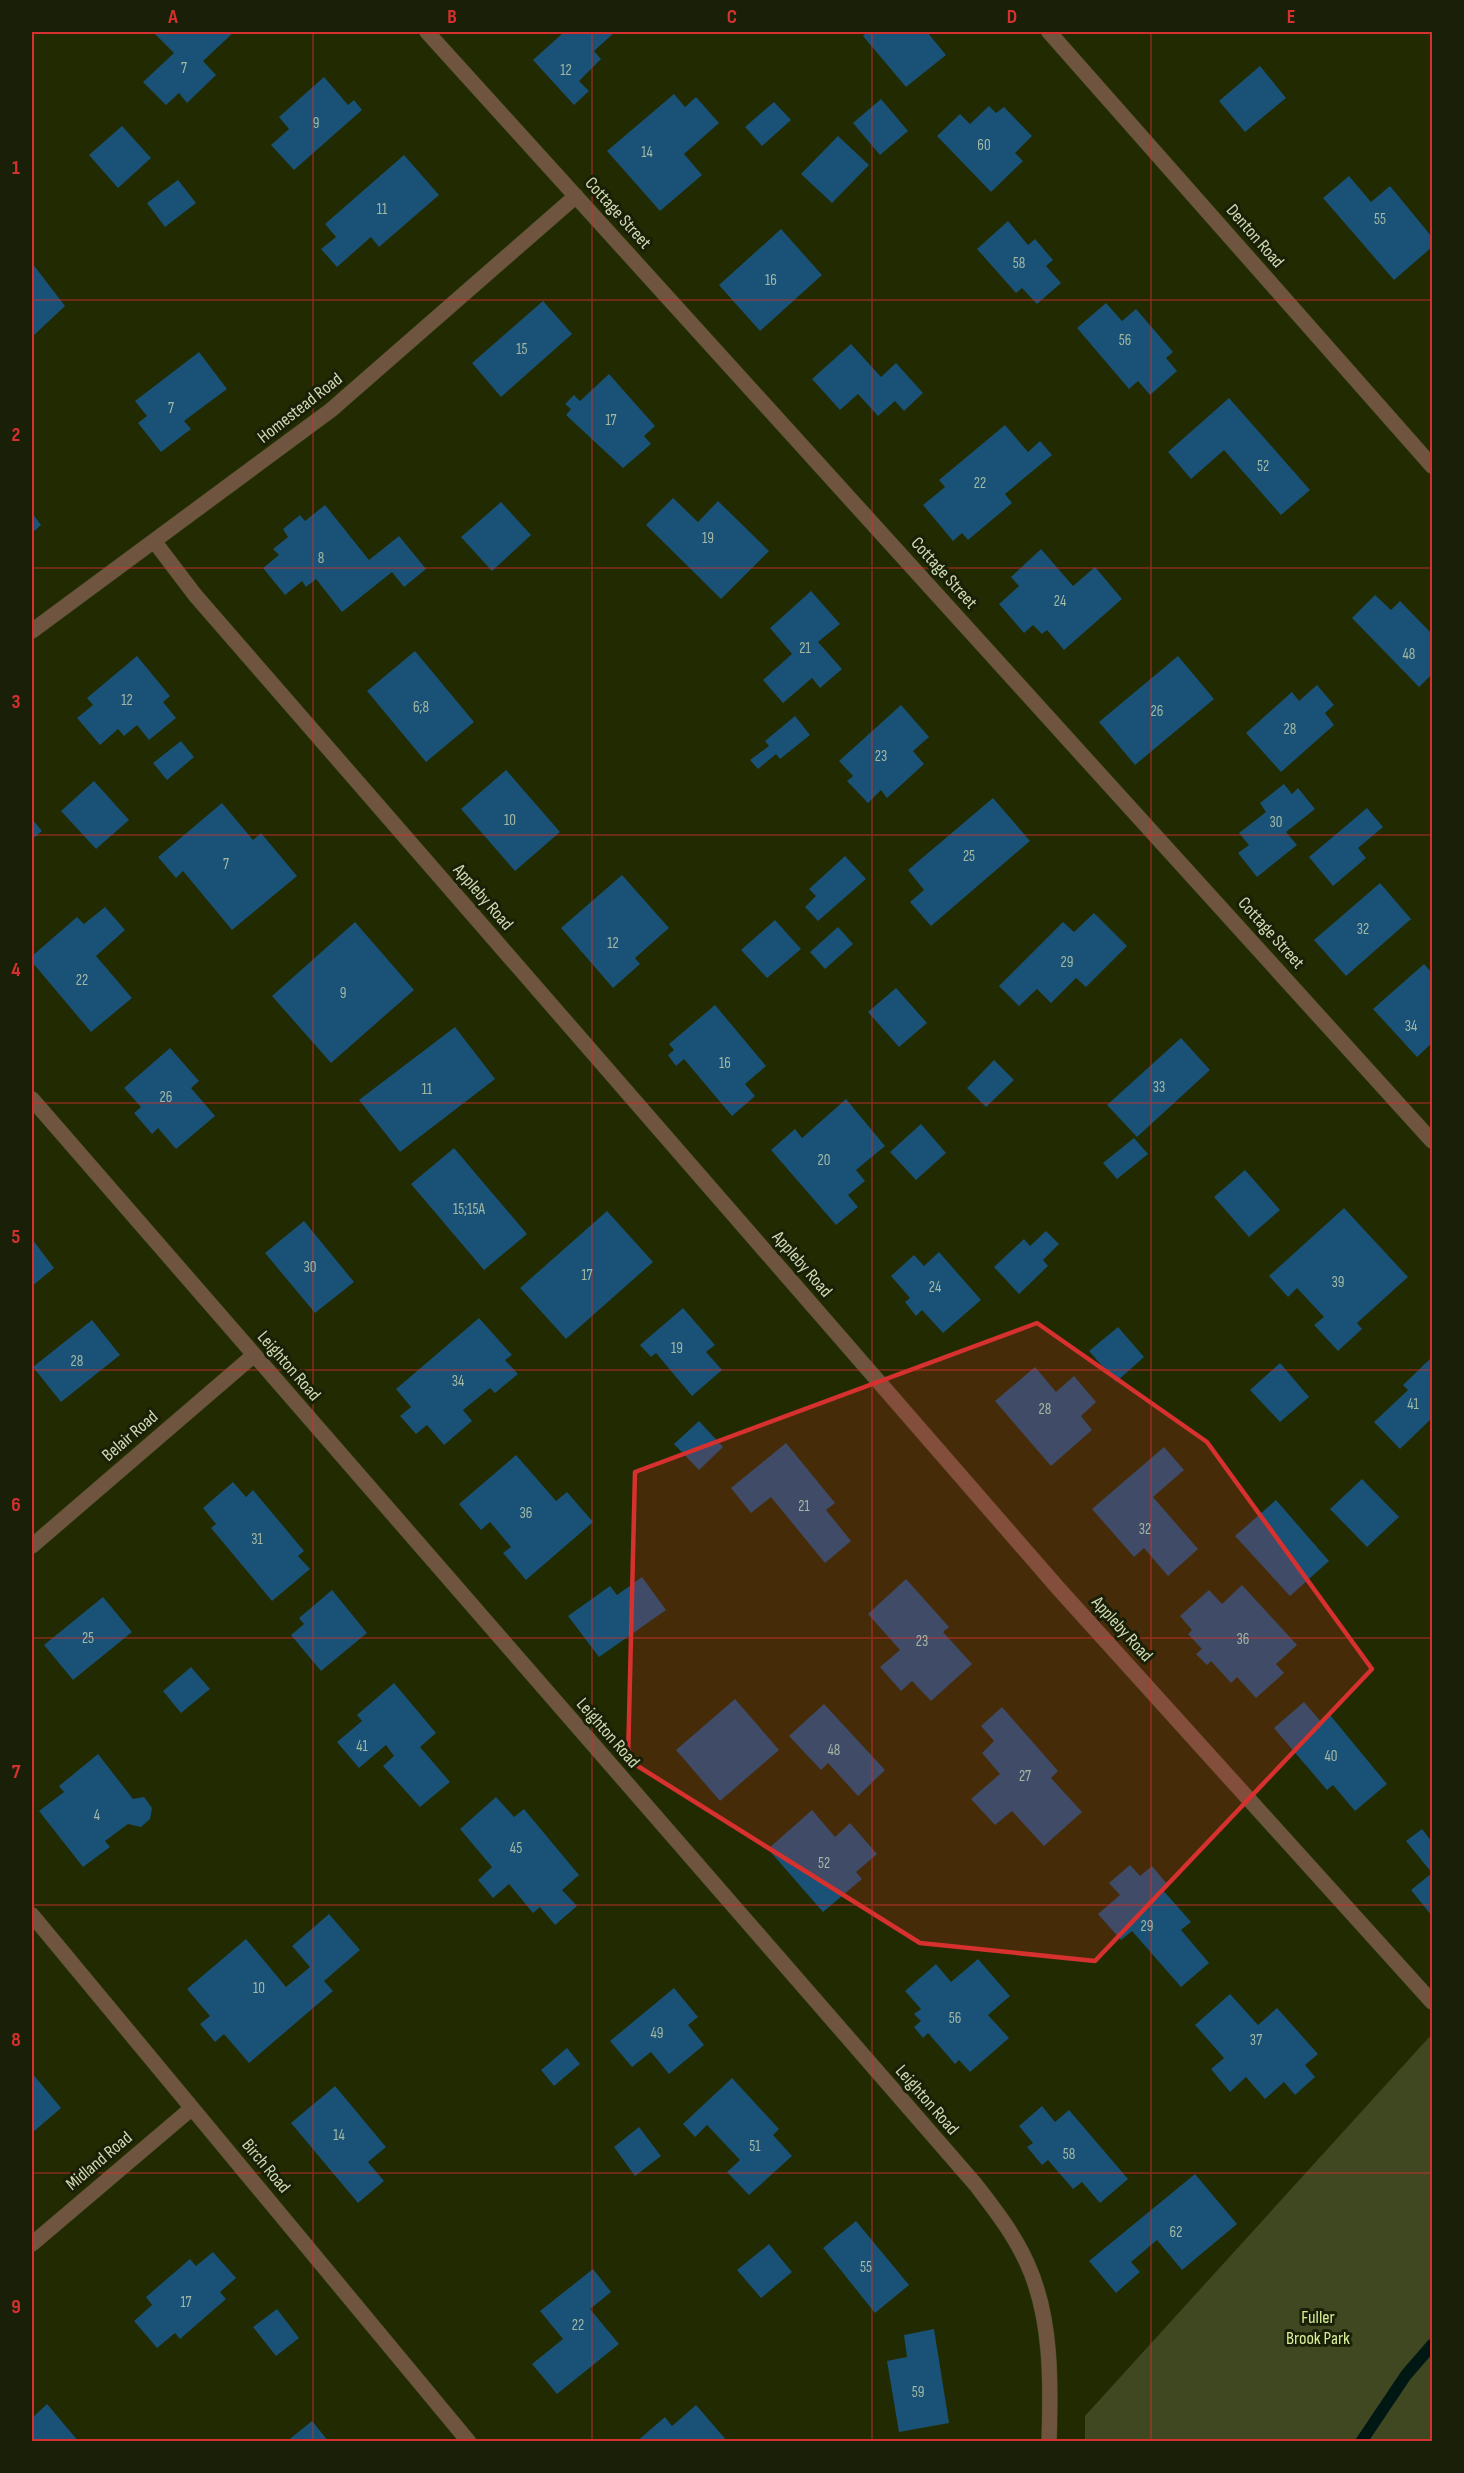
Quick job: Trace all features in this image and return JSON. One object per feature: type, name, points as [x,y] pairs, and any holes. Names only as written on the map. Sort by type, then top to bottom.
[{"type":"street","name":"Cottage Street","points":[[427,32],[1432,1141]]},
{"type":"street","name":"Denton Road","points":[[1049,32],[1432,466]]},
{"type":"street","name":"Homestead Road","points":[[32,631],[331,410],[576,196]]},
{"type":"street","name":"Appleby Road","points":[[154,541],[195,595],[1058,1588],[1432,2002]]},
{"type":"street","name":"Leighton Road","points":[[32,1099],[976,2185],[998,2214],[1016,2240],[1028,2265],[1042,2313],[1049,2374],[1048,2442]]},
{"type":"street","name":"Belair Road","points":[[32,1546],[254,1355]]},
{"type":"street","name":"Birch Road","points":[[32,1915],[470,2442]]},
{"type":"street","name":"Midland Road","points":[[32,2244],[192,2108]]},
{"type":"highlighted area","points":[[1037,1323],[1207,1442],[1372,1669],[1095,1961],[920,1943],[628,1760],[635,1472]]},
{"type":"green space","name":"Fuller Brook Park","points":[[1432,2034],[1432,2441],[1085,2441],[1085,2416]]},
{"type":"building","points":[[153,32],[234,32],[203,61],[216,75],[187,103],[179,93],[166,105],[143,82],[174,53]]},
{"type":"building","points":[[564,32],[615,32],[594,51],[601,59],[579,81],[589,91],[574,105],[533,60]]},
{"type":"building","points":[[867,32],[927,32],[946,55],[906,87],[863,36]]},
{"type":"building","points":[[1260,66],[1286,98],[1245,132],[1219,101]]},
{"type":"building","points":[[324,77],[348,105],[354,100],[362,110],[294,170],[271,145],[289,129],[279,117]]},
{"type":"building","points":[[674,94],[685,107],[696,97],[719,123],[684,154],[702,175],[660,211],[607,151]]},
{"type":"building","points":[[881,99],[908,131],[880,155],[853,123]]},
{"type":"building","points":[[774,102],[791,120],[762,146],[745,127]]},
{"type":"building","points":[[989,106],[996,113],[1004,107],[1032,136],[1015,153],[1023,161],[991,192],[937,136],[960,114],[970,124]]},
{"type":"building","points":[[122,126],[151,158],[118,188],[89,155]]},
{"type":"building","points":[[838,136],[869,165],[832,203],[801,174]]},
{"type":"building","points":[[404,155],[439,195],[379,247],[371,237],[337,267],[321,249],[336,237],[325,224]]},
{"type":"building","points":[[1349,176],[1371,202],[1390,186],[1432,237],[1432,247],[1394,280],[1323,198]]},
{"type":"building","points":[[178,180],[196,203],[165,227],[147,203]]},
{"type":"building","points":[[1008,221],[1028,245],[1035,239],[1053,260],[1046,266],[1061,283],[1037,304],[1022,288],[1016,293],[977,249]]},
{"type":"building","points":[[781,229],[822,275],[760,331],[719,285]]},
{"type":"building","points":[[32,263],[65,306],[32,337]]},
{"type":"building","points":[[543,301],[572,334],[501,397],[472,363]]},
{"type":"building","points":[[1106,303],[1122,321],[1136,309],[1173,352],[1166,358],[1177,371],[1150,395],[1138,381],[1129,389],[1077,328]]},
{"type":"building","points":[[851,344],[881,377],[896,363],[923,393],[904,411],[895,401],[878,416],[858,394],[840,410],[812,379]]},
{"type":"building","points":[[199,352],[227,389],[184,421],[191,429],[161,452],[138,423],[147,416],[135,401]]},
{"type":"building","points":[[609,374],[655,426],[644,436],[651,444],[623,468],[566,415],[571,409],[565,404],[574,395],[580,401]]},
{"type":"building","points":[[1229,398],[1310,490],[1281,515],[1224,450],[1191,479],[1168,452]]},
{"type":"building","points":[[1005,425],[1028,452],[1040,441],[1052,455],[1005,494],[1012,503],[968,540],[962,533],[953,541],[923,505],[945,487],[939,480]]},
{"type":"building","points":[[673,498],[698,522],[718,501],[769,551],[721,599],[646,525]]},
{"type":"building","points":[[501,502],[531,535],[492,571],[461,537]]},
{"type":"building","points":[[325,505],[369,560],[399,536],[426,569],[404,587],[392,572],[342,612],[316,579],[306,587],[302,581],[285,595],[263,568],[279,555],[273,549],[288,537],[283,529],[300,515],[305,521]]},
{"type":"building","points":[[32,513],[41,525],[32,533]]},
{"type":"building","points":[[1041,549],[1073,586],[1095,567],[1122,599],[1064,650],[1047,630],[1042,634],[1033,625],[1024,633],[999,604],[1019,586],[1011,577]]},
{"type":"building","points":[[811,591],[840,624],[818,642],[842,669],[820,688],[812,678],[783,703],[763,680],[792,654],[770,628]]},
{"type":"building","points":[[1375,595],[1391,610],[1400,601],[1432,634],[1432,674],[1419,687],[1352,618]]},
{"type":"building","points":[[415,651],[474,722],[426,762],[367,691]]},
{"type":"building","points":[[137,656],[170,696],[163,702],[176,718],[149,740],[137,725],[124,736],[118,729],[100,745],[77,718],[93,705],[87,698]]},
{"type":"building","points":[[1178,656],[1214,699],[1135,765],[1099,722]]},
{"type":"building","points":[[1317,685],[1334,705],[1325,713],[1334,725],[1281,772],[1246,733],[1292,692],[1299,701]]},
{"type":"building","points":[[901,705],[929,737],[913,751],[924,764],[887,798],[881,790],[868,803],[847,781],[853,776],[839,761]]},
{"type":"building","points":[[795,716],[810,735],[780,759],[776,754],[758,769],[750,760],[769,746],[765,741]]},
{"type":"building","points":[[181,741],[194,757],[167,780],[153,763]]},
{"type":"building","points":[[506,770],[560,832],[515,871],[461,809]]},
{"type":"building","points":[[94,781],[129,820],[96,849],[61,811]]},
{"type":"building","points":[[1284,784],[1292,794],[1298,788],[1315,809],[1286,832],[1297,845],[1257,877],[1238,853],[1249,845],[1239,833],[1266,812],[1260,803]]},
{"type":"building","points":[[993,798],[1030,841],[931,926],[910,902],[924,890],[908,870]]},
{"type":"building","points":[[222,803],[253,840],[261,833],[297,876],[232,930],[183,871],[176,878],[158,857]]},
{"type":"building","points":[[1367,808],[1383,827],[1358,848],[1366,858],[1333,886],[1309,857]]},
{"type":"building","points":[[32,819],[42,831],[32,839]]},
{"type":"building","points":[[845,856],[866,879],[818,921],[805,907],[816,896],[809,889]]},
{"type":"building","points":[[622,875],[669,928],[635,958],[640,964],[613,988],[561,928]]},
{"type":"building","points":[[1380,883],[1411,919],[1346,976],[1314,940]]},
{"type":"building","points":[[105,907],[125,930],[96,956],[132,998],[91,1032],[32,962],[32,956],[77,917],[84,924]]},
{"type":"building","points":[[1094,913],[1127,946],[1086,987],[1076,978],[1051,1003],[1037,989],[1019,1006],[999,986],[1063,922],[1074,932]]},
{"type":"building","points":[[775,920],[801,949],[767,978],[741,950]]},
{"type":"building","points":[[355,922],[414,990],[331,1063],[272,996]]},
{"type":"building","points":[[838,927],[853,944],[825,969],[810,952]]},
{"type":"building","points":[[1424,964],[1432,973],[1432,1043],[1417,1057],[1373,1009]]},
{"type":"building","points":[[896,988],[927,1023],[899,1047],[868,1012]]},
{"type":"building","points":[[715,1005],[766,1066],[745,1084],[755,1096],[732,1116],[684,1059],[676,1066],[668,1055],[674,1050],[669,1044]]},
{"type":"building","points":[[455,1027],[495,1079],[400,1152],[359,1100]]},
{"type":"building","points":[[1181,1038],[1210,1070],[1137,1137],[1107,1105]]},
{"type":"building","points":[[170,1048],[199,1081],[191,1088],[215,1116],[176,1149],[158,1128],[152,1134],[134,1113],[141,1107],[124,1088]]},
{"type":"building","points":[[994,1060],[1014,1080],[986,1107],[967,1088]]},
{"type":"building","points":[[846,1099],[885,1146],[856,1170],[865,1181],[848,1195],[858,1207],[836,1225],[771,1150],[795,1129],[802,1138]]},
{"type":"building","points":[[921,1124],[946,1153],[916,1180],[890,1152]]},
{"type":"building","points":[[1134,1138],[1148,1154],[1117,1179],[1103,1163]]},
{"type":"building","points":[[454,1148],[527,1234],[484,1270],[411,1184]]},
{"type":"building","points":[[1245,1170],[1280,1210],[1249,1237],[1214,1197]]},
{"type":"building","points":[[1344,1208],[1408,1277],[1357,1323],[1362,1329],[1338,1351],[1314,1325],[1324,1317],[1297,1288],[1288,1297],[1269,1276]]},
{"type":"building","points":[[607,1211],[653,1262],[566,1339],[520,1288]]},
{"type":"building","points":[[304,1221],[354,1282],[315,1313],[265,1253]]},
{"type":"building","points":[[1046,1231],[1059,1244],[1043,1260],[1048,1266],[1019,1294],[994,1267],[1024,1239],[1030,1246]]},
{"type":"building","points":[[32,1239],[54,1268],[32,1286]]},
{"type":"building","points":[[939,1252],[981,1300],[943,1333],[922,1310],[916,1316],[905,1302],[910,1298],[891,1276],[914,1255],[924,1266]]},
{"type":"building","points":[[683,1308],[715,1345],[706,1352],[722,1370],[692,1396],[656,1353],[651,1357],[640,1345]]},
{"type":"building","points":[[479,1318],[512,1355],[505,1360],[518,1374],[495,1393],[490,1388],[463,1410],[472,1421],[444,1445],[427,1425],[416,1434],[400,1416],[411,1407],[396,1389]]},
{"type":"building","points":[[92,1320],[120,1355],[61,1402],[33,1367]]},
{"type":"building","points":[[1118,1327],[1144,1357],[1116,1382],[1089,1351]]},
{"type":"building","points":[[1432,1357],[1432,1418],[1400,1449],[1374,1422],[1408,1390],[1403,1385]]},
{"type":"building","points":[[1280,1363],[1309,1397],[1280,1422],[1250,1390]]},
{"type":"building","points":[[1035,1367],[1056,1392],[1074,1376],[1096,1402],[1081,1416],[1092,1430],[1051,1466],[995,1401]]},
{"type":"building","points":[[699,1421],[723,1447],[699,1470],[674,1444]]},
{"type":"building","points":[[786,1443],[835,1503],[826,1510],[851,1541],[825,1563],[771,1497],[751,1513],[731,1488]]},
{"type":"building","points":[[1164,1447],[1184,1470],[1153,1497],[1198,1549],[1168,1576],[1144,1548],[1134,1557],[1092,1509]]},
{"type":"building","points":[[516,1455],[556,1501],[567,1492],[593,1522],[526,1580],[503,1553],[511,1547],[490,1522],[481,1530],[459,1504]]},
{"type":"building","points":[[1362,1479],[1399,1517],[1367,1547],[1330,1509]]},
{"type":"building","points":[[233,1482],[246,1497],[253,1490],[304,1551],[298,1556],[310,1569],[272,1601],[211,1528],[216,1524],[203,1508]]},
{"type":"building","points":[[1276,1500],[1329,1561],[1290,1596],[1235,1536]]},
{"type":"building","points":[[642,1577],[666,1610],[599,1657],[568,1616],[610,1586],[617,1595]]},
{"type":"building","points":[[906,1579],[949,1627],[943,1632],[972,1664],[931,1701],[912,1681],[901,1691],[880,1667],[900,1650],[868,1614]]},
{"type":"building","points":[[1242,1585],[1297,1645],[1276,1664],[1284,1673],[1256,1698],[1237,1677],[1231,1683],[1211,1661],[1207,1665],[1196,1654],[1202,1649],[1188,1634],[1192,1630],[1180,1616],[1209,1590],[1222,1604]]},
{"type":"building","points":[[332,1590],[367,1633],[321,1671],[291,1635],[304,1624],[299,1618]]},
{"type":"building","points":[[103,1597],[132,1632],[73,1680],[44,1645]]},
{"type":"building","points":[[191,1667],[210,1689],[181,1713],[163,1691]]},
{"type":"building","points":[[394,1683],[436,1733],[420,1747],[450,1782],[420,1807],[383,1766],[394,1756],[386,1745],[359,1768],[337,1742],[362,1721],[357,1715]]},
{"type":"building","points":[[735,1699],[779,1750],[720,1801],[676,1750]]},
{"type":"building","points":[[1304,1702],[1322,1723],[1330,1715],[1387,1784],[1355,1811],[1333,1785],[1327,1790],[1274,1728]]},
{"type":"building","points":[[824,1704],[885,1770],[858,1796],[828,1763],[821,1770],[789,1736]]},
{"type":"building","points":[[1002,1707],[1058,1771],[1051,1778],[1082,1812],[1044,1846],[1012,1811],[995,1825],[971,1799],[1000,1774],[982,1753],[994,1741],[981,1726]]},
{"type":"building","points":[[98,1754],[133,1799],[144,1797],[152,1808],[150,1819],[141,1827],[128,1824],[105,1841],[110,1847],[83,1867],[39,1811],[64,1792],[59,1786]]},
{"type":"building","points":[[496,1797],[514,1817],[524,1809],[579,1875],[562,1890],[577,1906],[555,1925],[540,1907],[533,1913],[509,1884],[493,1898],[478,1880],[492,1867],[460,1829]]},
{"type":"building","points":[[812,1810],[835,1837],[850,1823],[877,1854],[856,1872],[862,1879],[823,1912],[768,1849]]},
{"type":"building","points":[[1422,1829],[1432,1842],[1432,1873],[1406,1841]]},
{"type":"building","points":[[1130,1865],[1140,1876],[1152,1866],[1167,1884],[1161,1888],[1191,1922],[1181,1930],[1209,1963],[1181,1987],[1132,1931],[1121,1940],[1098,1914],[1120,1895],[1109,1883]]},
{"type":"building","points":[[1432,1873],[1432,1916],[1411,1890]]},
{"type":"building","points":[[329,1914],[360,1950],[324,1981],[333,1991],[249,2063],[224,2034],[215,2042],[200,2024],[210,2016],[187,1989],[246,1939],[286,1987],[310,1967],[292,1946]]},
{"type":"building","points":[[978,1959],[1010,1996],[988,2015],[1009,2038],[970,2072],[959,2060],[955,2064],[928,2033],[923,2038],[914,2027],[921,2021],[914,2014],[921,2009],[905,1991],[936,1964],[951,1982]]},
{"type":"building","points":[[674,1988],[698,2017],[688,2025],[704,2045],[669,2074],[651,2052],[632,2067],[610,2041]]},
{"type":"building","points":[[1230,1994],[1258,2025],[1277,2008],[1318,2054],[1305,2065],[1315,2077],[1295,2095],[1284,2082],[1265,2099],[1246,2077],[1230,2092],[1211,2069],[1224,2058],[1195,2025]]},
{"type":"building","points":[[567,2048],[580,2064],[554,2086],[541,2070]]},
{"type":"building","points":[[32,2073],[61,2108],[32,2133]]},
{"type":"building","points":[[732,2078],[779,2129],[773,2135],[792,2156],[749,2195],[727,2172],[740,2160],[707,2125],[695,2137],[683,2124]]},
{"type":"building","points":[[335,2086],[386,2147],[368,2162],[384,2181],[358,2203],[291,2123]]},
{"type":"building","points":[[1042,2106],[1055,2122],[1069,2110],[1128,2179],[1100,2203],[1082,2182],[1073,2189],[1048,2160],[1042,2165],[1027,2147],[1033,2143],[1019,2126]]},
{"type":"building","points":[[639,2127],[661,2156],[635,2176],[614,2147]]},
{"type":"building","points":[[1195,2174],[1237,2224],[1182,2270],[1157,2240],[1131,2262],[1140,2272],[1116,2293],[1089,2261]]},
{"type":"building","points":[[856,2221],[909,2285],[875,2313],[823,2248]]},
{"type":"building","points":[[769,2244],[792,2272],[761,2298],[737,2270]]},
{"type":"building","points":[[213,2252],[236,2278],[220,2292],[226,2299],[180,2339],[175,2333],[157,2348],[134,2321],[152,2305],[146,2297],[190,2259],[196,2266]]},
{"type":"building","points":[[593,2269],[611,2292],[590,2309],[619,2344],[557,2394],[532,2364],[563,2339],[540,2311]]},
{"type":"building","points":[[277,2309],[299,2338],[276,2356],[253,2327]]},
{"type":"building","points":[[934,2329],[949,2423],[899,2432],[887,2361],[907,2357],[904,2335]]},
{"type":"building","points":[[47,2404],[79,2442],[32,2442],[32,2418]]},
{"type":"building","points":[[696,2405],[728,2442],[636,2442],[665,2417],[672,2426]]},
{"type":"building","points":[[312,2421],[329,2442],[286,2442]]},
{"type":"waterway","points":[[1361,2442],[1406,2375],[1432,2345]]}]
